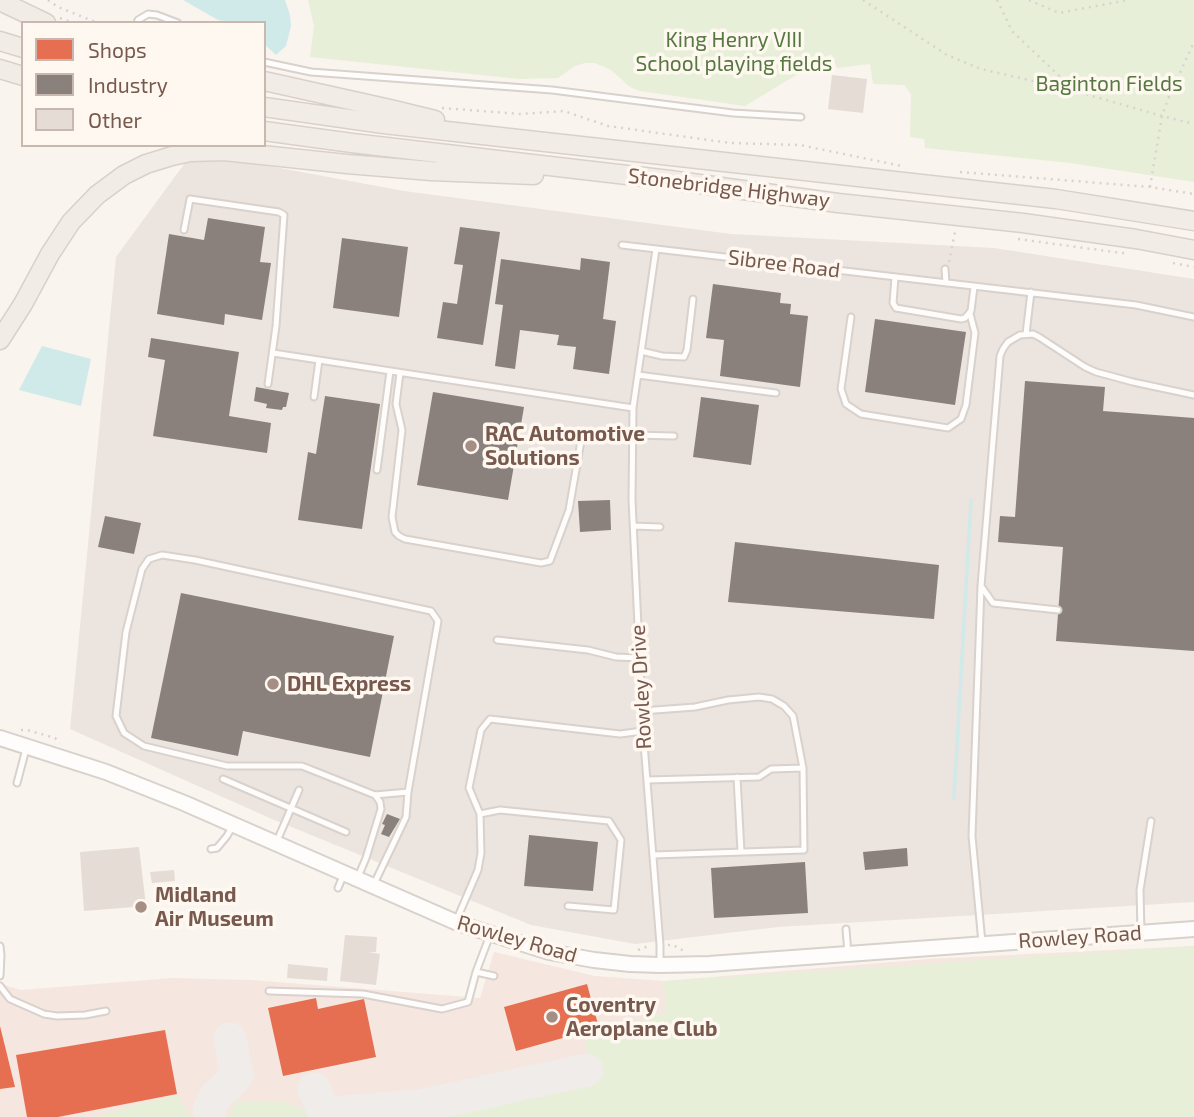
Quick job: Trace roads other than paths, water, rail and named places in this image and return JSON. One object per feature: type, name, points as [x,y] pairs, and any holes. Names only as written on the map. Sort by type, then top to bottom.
[{"type":"highway","points":[[0,1],[42,21]]},
{"type":"highway","points":[[0,41],[21,47]]},
{"type":"highway","points":[[0,69],[21,75]]},
{"type":"highway","points":[[266,82],[390,108],[494,135]]},
{"type":"highway","name":"Stonebridge Highway","points":[[266,107],[384,124],[1056,199],[1194,221]]},
{"type":"highway","name":"Stonebridge Highway","points":[[266,131],[1023,223],[1194,250]]},
{"type":"highway","points":[[0,340],[71,222],[97,195],[124,175],[146,164],[172,156],[190,152],[225,151],[431,171],[530,175],[586,170]]},
{"type":"street","name":"Rowley Road","points":[[0,738],[106,772],[276,842],[455,922],[549,952],[583,958],[630,964],[709,964],[1194,929]]},
{"type":"lane","points":[[138,21],[148,14],[173,21]]},
{"type":"lane","points":[[266,62],[311,72],[552,90],[733,113],[801,117]]},
{"type":"lane","points":[[184,229],[190,199],[279,212],[284,215],[276,326],[268,384]]},
{"type":"lane","name":"Sibree Road","points":[[622,245],[1136,305],[1194,317]]},
{"type":"lane","name":"Rowley Drive","points":[[656,249],[633,408],[633,435],[639,657],[660,965]]},
{"type":"lane","points":[[945,269],[946,283]]},
{"type":"lane","points":[[895,277],[893,303],[896,308],[961,319],[970,314]]},
{"type":"lane","points":[[851,317],[841,389],[846,404],[861,414],[948,428],[961,419],[966,405],[975,333],[970,314],[974,287]]},
{"type":"lane","points":[[1026,334],[1031,292]]},
{"type":"lane","points":[[641,351],[662,356],[684,356],[693,299]]},
{"type":"lane","points":[[982,945],[972,836],[981,586],[1000,356],[1008,342],[1026,334],[1039,337],[1096,372],[1194,395]]},
{"type":"lane","points":[[273,353],[633,408]]},
{"type":"lane","points":[[314,397],[319,360]]},
{"type":"lane","points":[[377,470],[390,371]]},
{"type":"lane","points":[[400,373],[396,404],[402,430],[392,517],[395,532],[399,537],[541,563],[550,561],[569,510],[582,435]]},
{"type":"lane","points":[[638,375],[776,393]]},
{"type":"lane","points":[[633,435],[674,436]]},
{"type":"lane","points":[[634,526],[660,527]]},
{"type":"lane","points":[[373,886],[406,817],[438,621],[431,611],[195,560],[162,555],[149,559],[142,569],[126,632],[116,716],[124,733],[145,746],[227,766],[302,766],[375,794],[408,792]]},
{"type":"lane","points":[[981,586],[993,603],[1059,610]]},
{"type":"lane","points":[[498,640],[588,650],[616,657],[639,657]]},
{"type":"lane","points":[[642,711],[695,707],[759,697],[772,699],[784,706],[793,716],[803,768],[804,850],[653,855]]},
{"type":"lane","points":[[455,922],[478,870],[481,853],[480,814],[469,788],[481,730],[490,719],[620,734],[643,731]]},
{"type":"lane","points":[[17,783],[27,746]]},
{"type":"lane","points":[[647,780],[759,777],[771,769],[803,768]]},
{"type":"lane","points":[[737,777],[741,852]]},
{"type":"lane","points":[[223,779],[346,832]]},
{"type":"lane","points":[[276,842],[299,790]]},
{"type":"lane","points":[[338,888],[366,858],[381,809],[375,794]]},
{"type":"lane","points":[[480,814],[499,810],[609,821],[621,840],[614,910],[568,906]]},
{"type":"lane","points":[[1141,933],[1140,890],[1152,821]]},
{"type":"lane","points":[[211,849],[217,848],[233,824]]},
{"type":"lane","points":[[846,929],[848,954]]},
{"type":"lane","points":[[269,991],[363,994],[442,1009],[468,1002],[490,935]]},
{"type":"lane","points":[[0,946],[0,975]]},
{"type":"lane","points":[[476,972],[494,976]]},
{"type":"lane","points":[[0,985],[10,999],[44,1014],[85,1015],[106,1011]]},
{"type":"water","points":[[183,0],[285,0],[291,26],[286,46],[276,55],[266,46],[266,21],[218,20]]},
{"type":"water","points":[[42,346],[91,359],[81,406],[19,390]]},
{"type":"waterway","points":[[954,798],[971,500]]},
{"type":"place","name":"RAC Automotive Solutions","points":[[471,446]]},
{"type":"place","name":"DHL Express","points":[[273,684]]},
{"type":"place","name":"Midland Air Museum","points":[[141,907]]},
{"type":"place","name":"Coventry Aeroplane Club","points":[[552,1017]]},
{"type":"park label","name":"King Henry VIII School playing fields","points":[[734,52]]},
{"type":"park label","name":"Baginton Fields","points":[[1109,84]]}]
